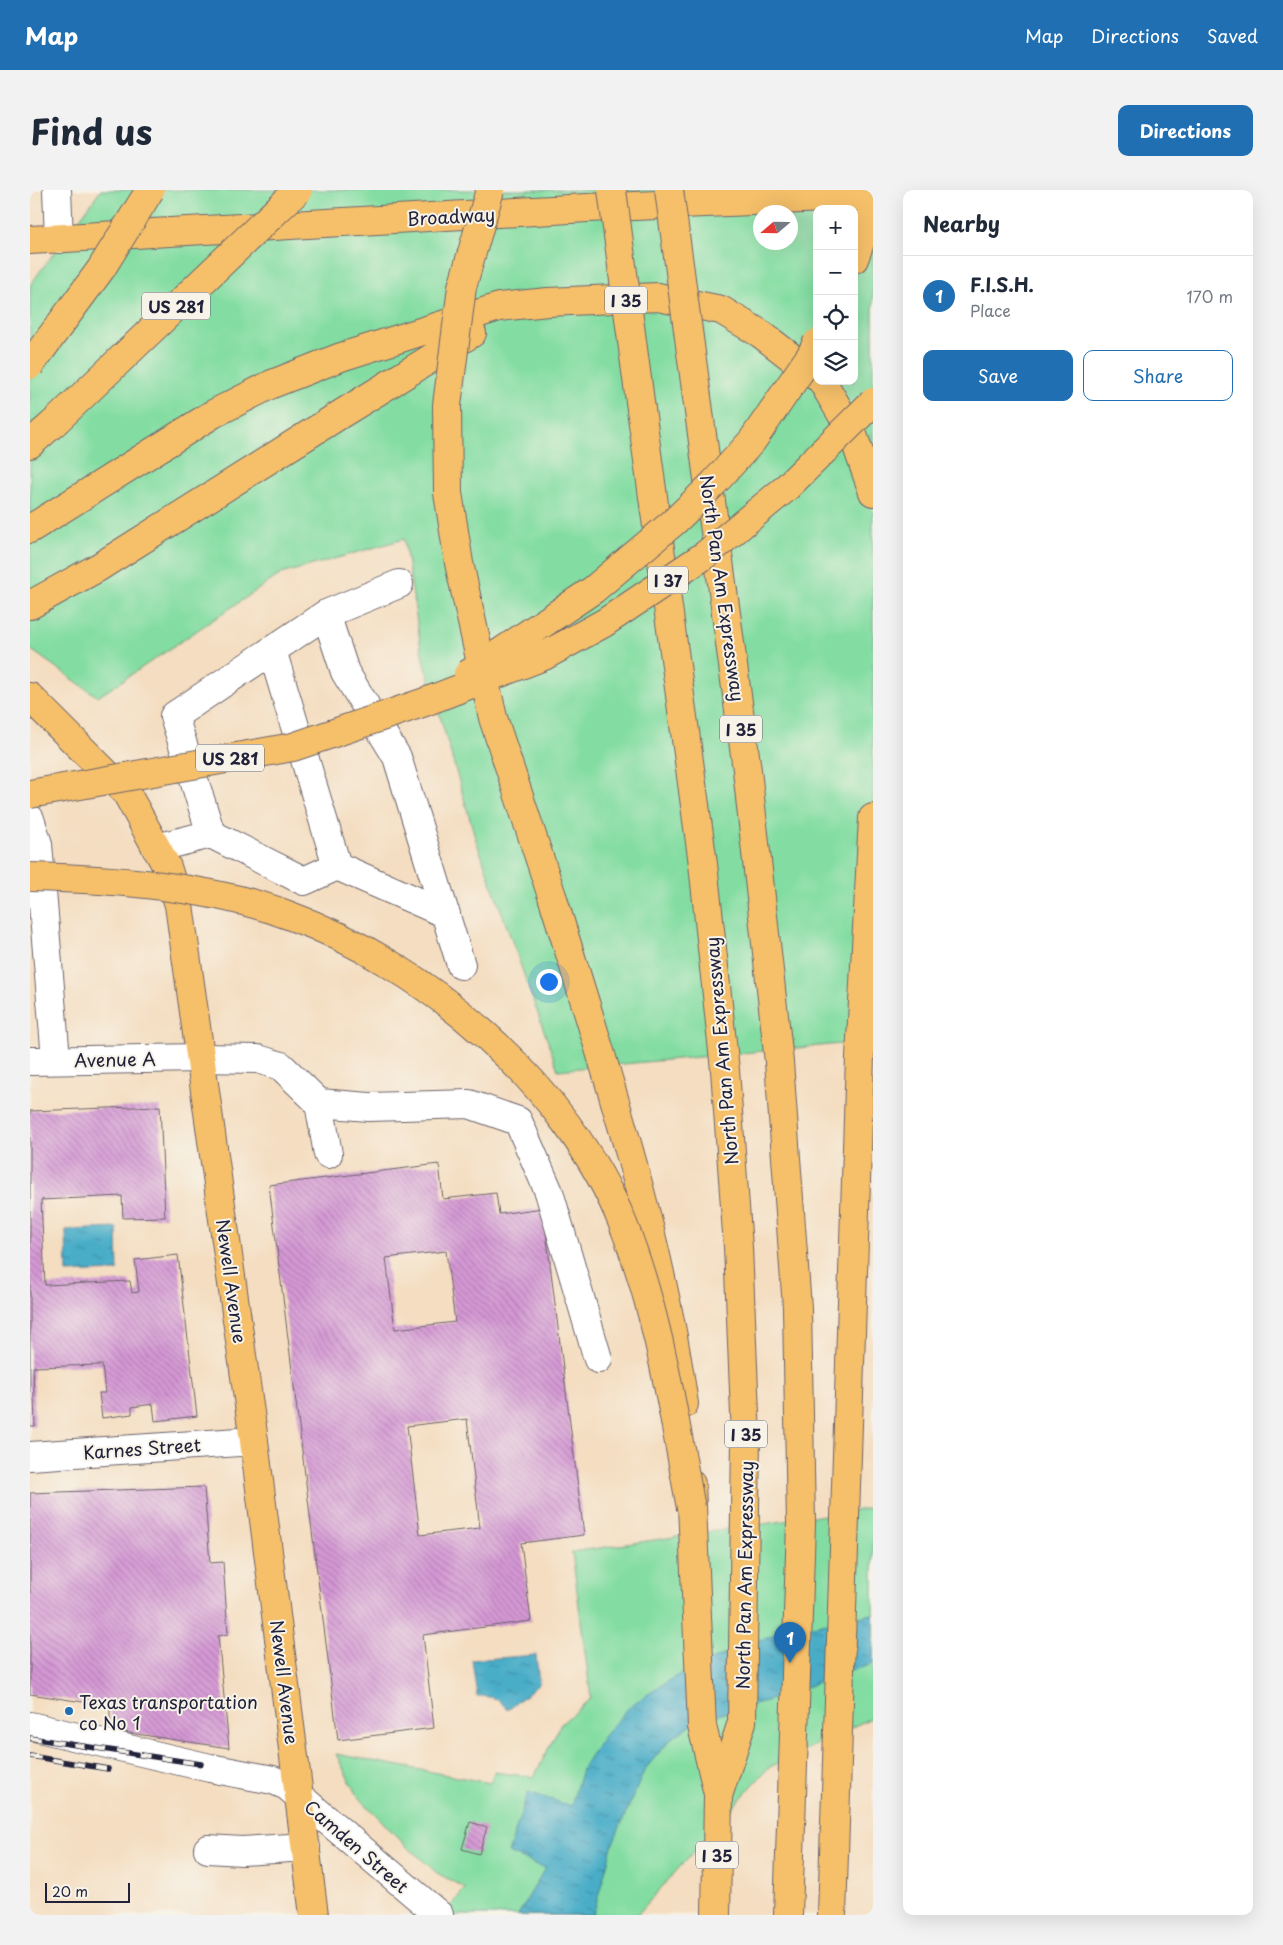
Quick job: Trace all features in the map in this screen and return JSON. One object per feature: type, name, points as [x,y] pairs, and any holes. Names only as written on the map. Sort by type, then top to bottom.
[{"type":"main road","points":[[30,365],[101,269],[150,190]]},
{"type":"main road","name":"US 281","points":[[30,444],[298,190]]},
{"type":"main road","points":[[490,190],[462,288],[447,405],[448,493],[459,563],[493,718],[559,918],[624,1133],[658,1263],[678,1365],[689,1445],[691,1508],[698,1604],[702,1726],[718,1796]]},
{"type":"main road","name":"North Pan Am Expressway","points":[[612,190],[640,409],[702,854],[725,1070],[738,1247],[746,1438],[742,1722],[718,1796],[716,1915]]},
{"type":"main road","name":"North Pan Am Expressway","points":[[669,190],[747,770],[779,1062],[797,1308],[801,1523],[788,1915]]},
{"type":"main road","name":"Broadway","points":[[30,240],[577,209],[873,196]]},
{"type":"main road","points":[[857,250],[873,207]]},
{"type":"main road","points":[[30,529],[213,414],[272,384],[341,357],[499,307],[548,302],[658,297],[721,310],[762,334],[813,374]]},
{"type":"main road","points":[[30,605],[100,567],[474,332],[548,302]]},
{"type":"main road","points":[[425,702],[593,590],[675,521],[714,483],[752,441],[813,351]]},
{"type":"main road","points":[[824,385],[852,432],[873,492]]},
{"type":"main road","name":"I 37","points":[[425,702],[544,656],[604,623],[705,555],[785,489],[873,402]]},
{"type":"main road","points":[[30,545],[122,471]]},
{"type":"main road","name":"Newell Avenue","points":[[30,698],[127,794],[167,866],[179,905],[254,1441],[314,1915]]},
{"type":"main road","name":"US 281","points":[[30,794],[293,747],[425,702]]},
{"type":"main road","points":[[832,1915],[860,1057],[873,818]]},
{"type":"main road","points":[[30,877],[151,886],[204,893],[288,915],[372,954],[420,983],[499,1048],[531,1080],[566,1123],[600,1175],[622,1222],[640,1270],[663,1360],[691,1508]]},
{"type":"main road","points":[[846,1915],[873,1213]]},
{"type":"street","points":[[57,190],[59,239]]},
{"type":"street","points":[[212,834],[174,716],[326,614],[399,584]]},
{"type":"street","points":[[326,614],[345,672],[397,757],[461,965]]},
{"type":"street","points":[[272,650],[337,866]]},
{"type":"street","points":[[30,819],[38,844],[37,923],[43,1060]]},
{"type":"street","points":[[156,848],[212,834],[304,881],[337,866],[446,914]]},
{"type":"street","name":"Avenue A","points":[[43,1060],[258,1059],[281,1066],[319,1103]]},
{"type":"street","points":[[328,1154],[319,1103],[369,1107],[469,1104],[518,1121],[549,1192],[598,1359]]},
{"type":"street","name":"Karnes Street","points":[[30,1456],[254,1441]]},
{"type":"street","name":"Camden Street","points":[[30,1726],[210,1768],[273,1780],[287,1786],[415,1897],[439,1915]]},
{"type":"street","points":[[208,1850],[306,1847]]},
{"type":"green space","points":[[101,190],[873,190],[873,1041],[558,1070],[476,840],[422,654],[404,539],[281,574],[98,697],[30,649],[30,285]]},
{"type":"green space","points":[[873,1508],[873,1717],[768,1768],[637,1915],[444,1915],[465,1888],[437,1873],[402,1842],[356,1794],[336,1754],[490,1783],[494,1772],[534,1777],[561,1724],[591,1698],[572,1552]]},
{"type":"water","points":[[117,1228],[118,1271],[67,1273],[66,1230]]},
{"type":"water","points":[[873,1614],[873,1664],[837,1675],[786,1695],[695,1722],[672,1738],[645,1769],[613,1843],[593,1915],[518,1915],[545,1868],[508,1853],[528,1792],[571,1806],[582,1769],[603,1737],[631,1705],[686,1670],[777,1633]]},
{"type":"water","points":[[536,1655],[539,1684],[507,1710],[494,1698],[477,1696],[472,1660]]},
{"type":"building","points":[[160,1106],[165,1217],[123,1218],[122,1196],[41,1200],[45,1285],[130,1281],[132,1293],[139,1292],[135,1260],[178,1255],[197,1416],[155,1421],[153,1404],[132,1407],[132,1414],[102,1418],[99,1393],[105,1393],[102,1365],[33,1367],[35,1426],[30,1426],[30,1111]]},
{"type":"building","points":[[439,1164],[443,1199],[496,1193],[499,1214],[543,1208],[584,1535],[521,1543],[531,1621],[423,1635],[434,1728],[338,1740],[269,1185]],"holes":[[[446,1251],[455,1322],[395,1329],[386,1258]],[[467,1419],[480,1528],[420,1535],[407,1426]]]},
{"type":"building","points":[[204,1487],[210,1563],[223,1562],[228,1634],[218,1636],[229,1748],[110,1730],[110,1706],[30,1694],[30,1493]]},
{"type":"building","points":[[470,1822],[487,1827],[479,1854],[462,1849]]},
{"type":"railway","points":[[30,1738],[201,1764]]},
{"type":"railway","points":[[30,1756],[108,1769]]},
{"type":"place","name":"F.I.S.H.","points":[[790,1663]]},
{"type":"place","name":"Texas transportation co No 1","points":[[69,1711]]}]
